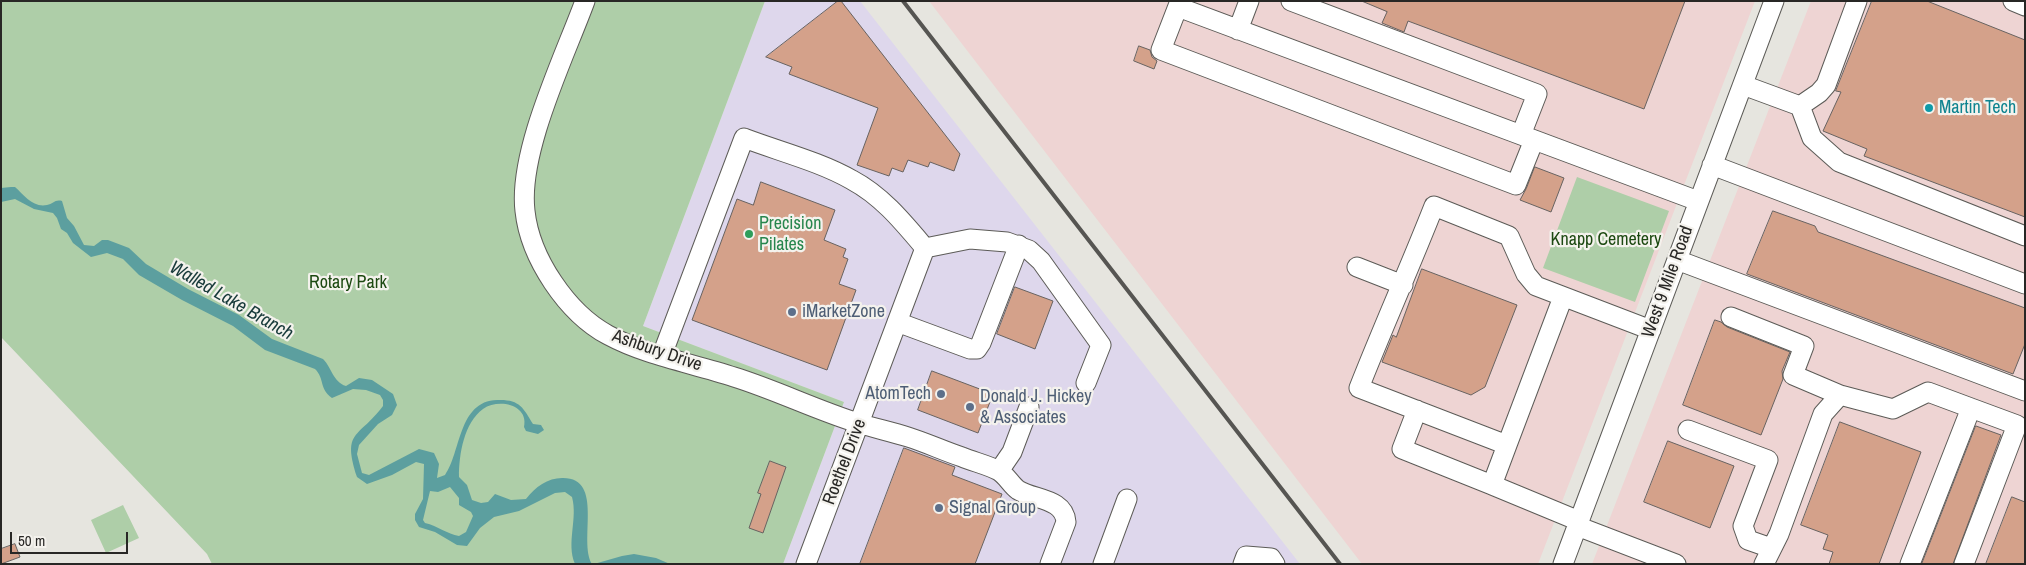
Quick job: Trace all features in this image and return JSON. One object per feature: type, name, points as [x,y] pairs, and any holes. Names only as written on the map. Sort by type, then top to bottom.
[{"type":"street","name":"Ashbury Drive","points":[[585,1],[545,107],[528,162],[525,212],[532,239],[542,264],[558,289],[575,310],[608,335],[639,348],[736,377],[859,423],[909,437],[999,471]]},
{"type":"street","points":[[1238,30],[1250,1]]},
{"type":"street","points":[[1291,1],[1537,94],[1528,137],[1516,185],[1162,50],[1179,4],[1238,30],[1528,137],[1698,201]]},
{"type":"street","name":"West 9 Mile Road","points":[[1563,564],[1774,1]]},
{"type":"street","points":[[1800,106],[1819,94],[1826,85],[1857,1]]},
{"type":"street","points":[[2013,1],[2025,6]]},
{"type":"street","points":[[1743,84],[1800,106],[1812,138],[1839,162],[2025,236]]},
{"type":"street","points":[[662,356],[744,138],[852,179],[894,211],[925,248],[970,239],[1007,242],[1029,250],[1040,261],[1101,345],[1086,383]]},
{"type":"street","points":[[1712,165],[2025,284]]},
{"type":"street","points":[[1507,445],[1359,388],[1434,206],[1509,236],[1532,283],[1540,288],[1651,330]]},
{"type":"street","points":[[897,322],[970,349],[977,349],[981,344],[1019,245]]},
{"type":"street","name":"Roethel Drive","points":[[806,564],[925,248]]},
{"type":"street","points":[[1677,260],[2025,391]]},
{"type":"street","points":[[1357,267],[1403,285]]},
{"type":"street","points":[[1492,485],[1563,297]]},
{"type":"street","points":[[1731,317],[1804,346],[1793,375],[1840,395],[1892,409],[1928,392],[2017,425],[1964,564]]},
{"type":"street","points":[[1688,430],[1768,460],[1743,526],[1748,540],[1768,556],[1779,534],[1823,414],[1840,395]]},
{"type":"street","points":[[1029,407],[1012,452],[999,471],[1019,490],[1055,504],[1065,514],[1066,522],[1050,564]]},
{"type":"street","points":[[1910,564],[1971,408]]},
{"type":"street","points":[[1417,410],[1402,450],[1492,485],[1667,562]]},
{"type":"street","points":[[1103,564],[1127,499]]},
{"type":"street","points":[[1243,564],[1246,556],[1271,558],[1275,564]]},
{"type":"shaded area","points":[[765,1],[860,1],[1300,564],[783,564],[844,402],[643,326]]},
{"type":"shaded area","points":[[929,1],[1755,1],[1538,564],[1362,564]]},
{"type":"shaded area","points":[[1811,1],[2025,1],[2025,564],[1592,564]]},
{"type":"green space","name":"Rotary Park","points":[[1,1],[765,1],[643,326],[844,402],[783,564],[212,564],[207,554],[1,337]]},
{"type":"green space","name":"Knapp Cemetery","points":[[1577,177],[1669,211],[1635,302],[1543,268]]},
{"type":"green space","points":[[123,505],[139,538],[106,553],[91,520]]},
{"type":"water","points":[[15,187],[37,205],[47,205],[62,201],[67,218],[74,226],[84,245],[94,246],[102,240],[108,240],[129,248],[146,264],[188,289],[239,315],[272,339],[323,359],[335,378],[342,384],[346,386],[359,378],[372,380],[393,394],[397,405],[392,415],[378,424],[359,445],[357,454],[362,473],[369,475],[419,449],[434,453],[439,464],[437,478],[445,475],[462,430],[475,409],[484,403],[497,400],[510,401],[520,405],[533,424],[541,425],[544,430],[538,434],[526,431],[522,413],[511,406],[497,404],[483,409],[471,422],[467,431],[460,459],[459,477],[467,485],[472,500],[481,503],[488,502],[495,494],[511,500],[526,499],[533,491],[547,481],[557,478],[575,480],[583,488],[587,499],[588,554],[592,564],[575,564],[572,548],[574,514],[572,497],[565,492],[555,493],[519,511],[494,517],[480,528],[467,546],[457,545],[435,532],[419,527],[415,520],[415,514],[423,499],[424,464],[416,462],[392,475],[367,484],[357,477],[351,451],[352,443],[355,436],[383,406],[383,400],[380,395],[366,390],[353,389],[332,398],[325,391],[320,376],[315,369],[265,350],[233,326],[139,275],[123,259],[107,253],[91,257],[73,243],[67,233],[61,229],[53,213],[34,209],[15,199],[1,202],[1,188]],"holes":[[[450,487],[459,498],[459,505],[471,512],[473,516],[466,532],[459,536],[425,523],[423,520],[430,491],[438,492]]]},
{"type":"water","points":[[634,554],[656,558],[670,564],[594,564],[622,556]]},
{"type":"building","points":[[838,1],[841,1],[960,154],[954,171],[930,162],[928,167],[908,160],[903,172],[892,168],[889,176],[857,165],[878,108],[789,74],[792,67],[766,57]]},
{"type":"building","points":[[1362,1],[1685,1],[1644,109],[1408,21],[1404,32],[1382,23],[1387,12]]},
{"type":"building","name":"Martin Tech","points":[[1872,1],[1927,1],[2025,40],[2025,217],[1864,156],[1867,149],[1823,131],[1841,92],[1836,91]]},
{"type":"building","points":[[1139,46],[1150,50],[1152,57],[1157,61],[1154,69],[1134,61]]},
{"type":"building","points":[[1535,167],[1564,178],[1551,212],[1520,200]]},
{"type":"building","points":[[761,182],[835,210],[824,240],[846,249],[843,257],[848,259],[839,284],[856,290],[827,370],[692,320],[737,199],[753,205]]},
{"type":"building","points":[[1773,211],[1815,226],[1818,232],[2025,308],[2025,344],[2013,374],[1747,274]]},
{"type":"building","points":[[1422,269],[1517,305],[1485,387],[1471,395],[1382,362],[1393,335],[1396,337]]},
{"type":"building","points":[[1015,287],[1053,301],[1035,349],[997,334]]},
{"type":"building","points":[[1715,320],[1727,327],[1790,352],[1782,371],[1783,379],[1761,435],[1683,405]]},
{"type":"building","points":[[932,371],[993,394],[978,433],[918,410]]},
{"type":"building","points":[[1840,422],[1921,452],[1879,564],[1829,564],[1833,552],[1823,549],[1828,535],[1801,525]]},
{"type":"building","points":[[1976,426],[2001,435],[1953,564],[1922,564]]},
{"type":"building","points":[[1668,441],[1734,466],[1710,528],[1644,502]]},
{"type":"building","name":"Signal Group","points":[[904,448],[955,467],[952,475],[1002,494],[975,564],[860,564]]},
{"type":"building","points":[[770,461],[786,467],[763,533],[749,528],[761,494],[758,493]]},
{"type":"building","points":[[2012,497],[2025,502],[2025,564],[1986,564]]},
{"type":"building","points":[[15,544],[20,557],[1,564],[1,549]]},
{"type":"railway","points":[[903,1],[1340,564]]},
{"type":"place","name":"Martin Tech","points":[[1929,108]]},
{"type":"place","name":"Precision Pilates","points":[[749,234]]},
{"type":"place","name":"iMarketZone","points":[[792,312]]},
{"type":"place","name":"AtomTech","points":[[941,394]]},
{"type":"place","name":"Donald J. Hickey & Associates","points":[[970,407]]},
{"type":"place","name":"Signal Group","points":[[939,508]]},
{"type":"water label","name":"Walled Lake Branch","points":[[231,301]]}]
